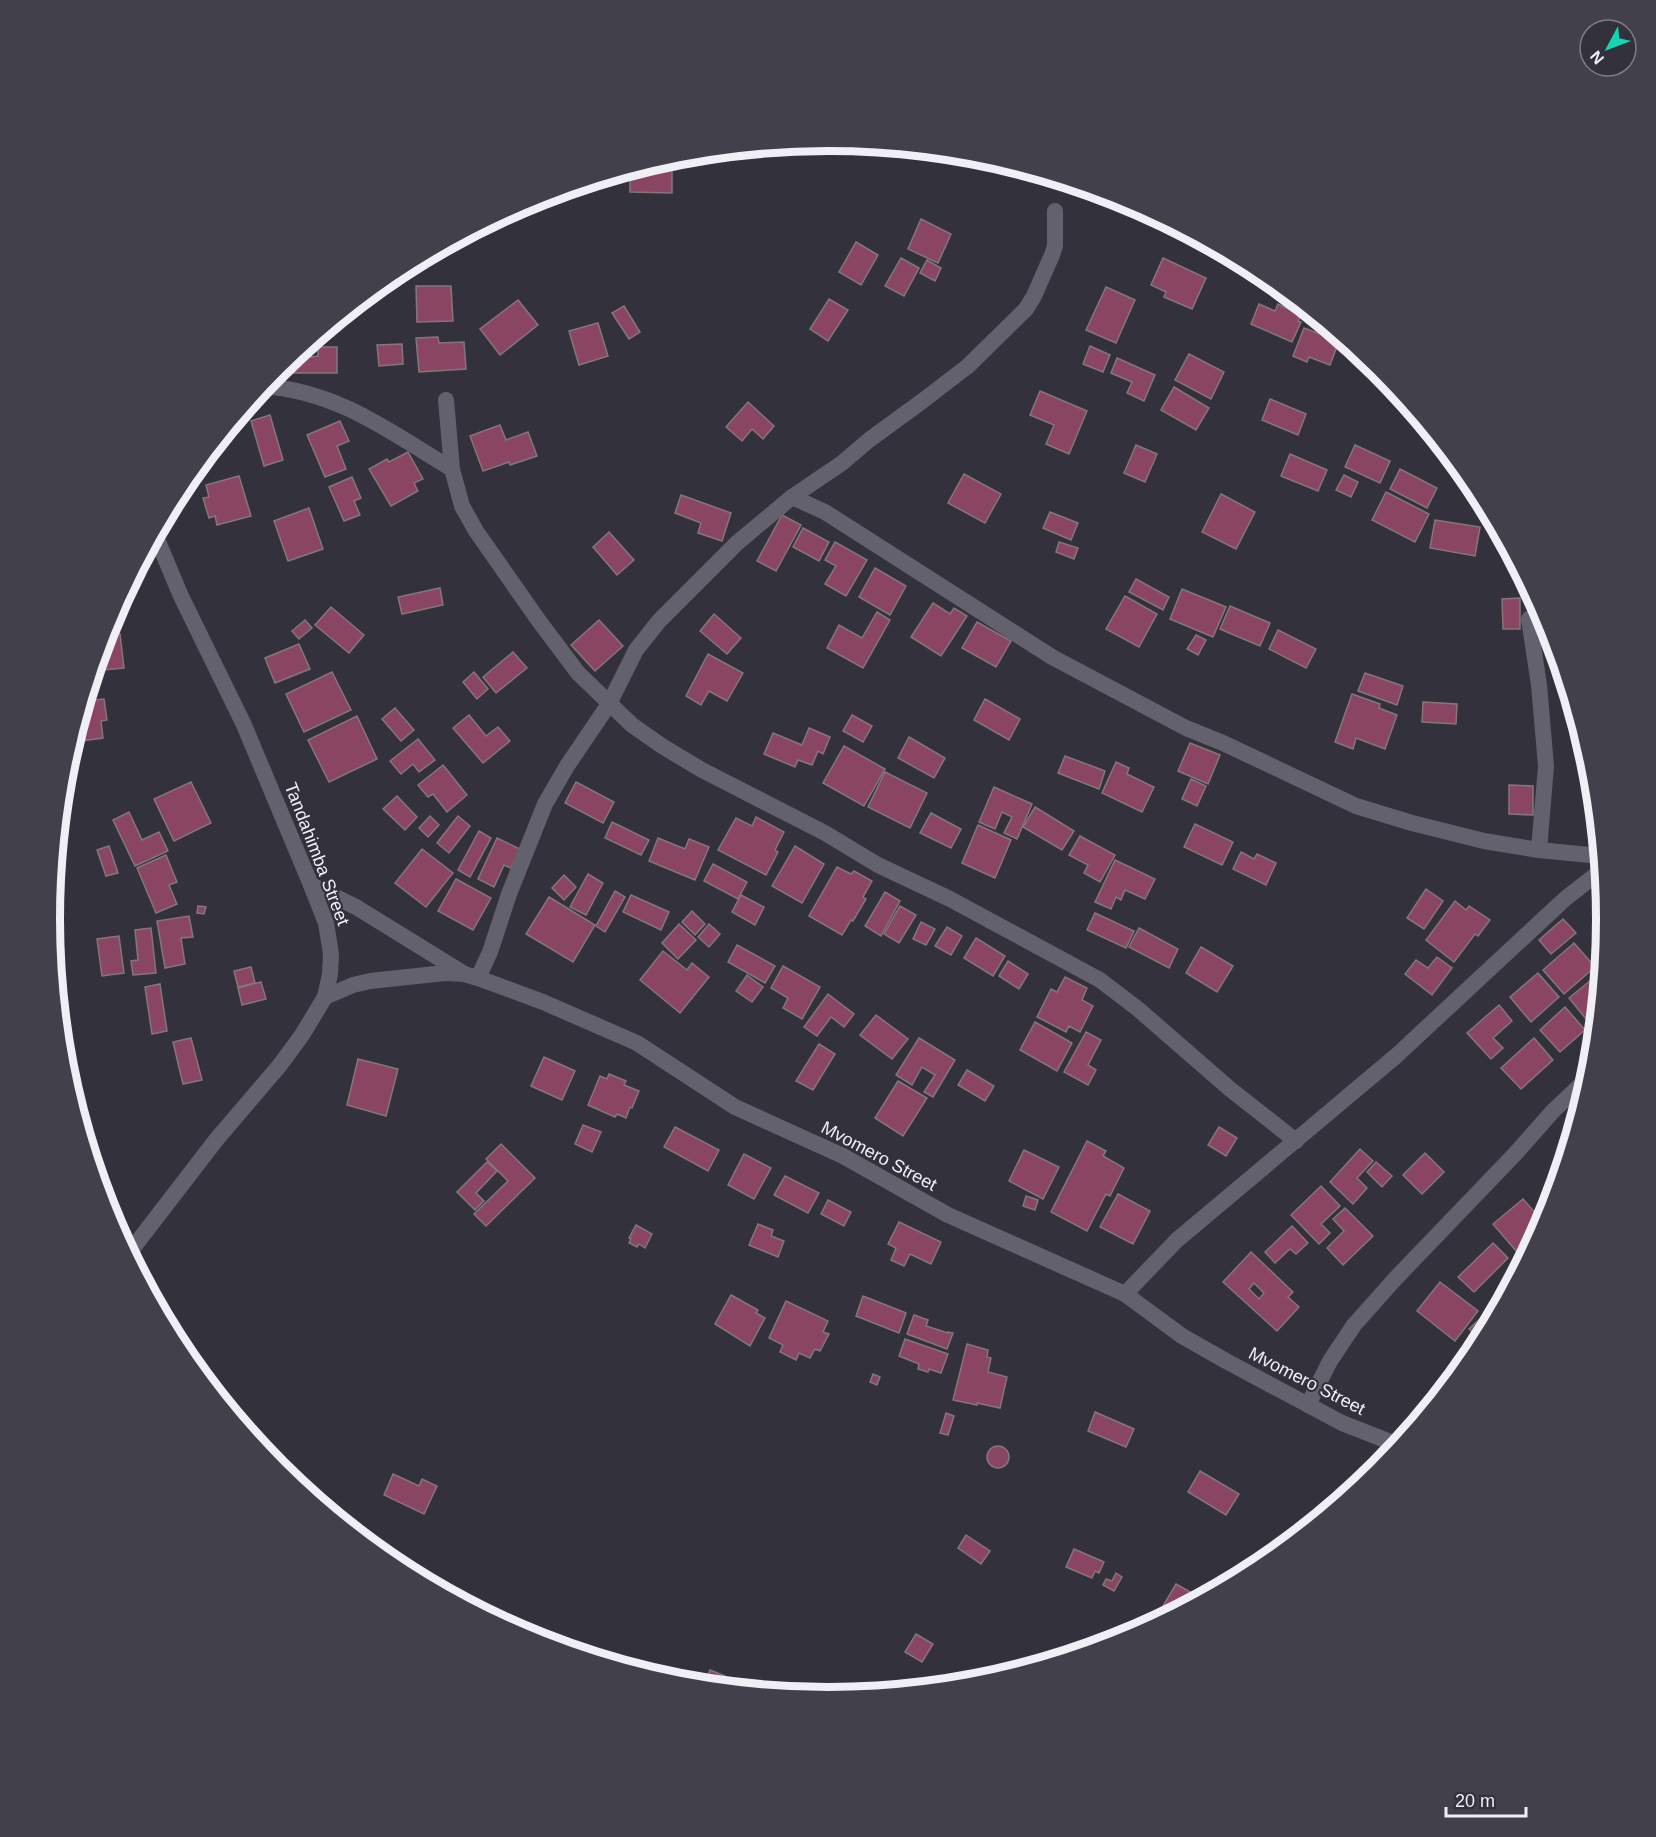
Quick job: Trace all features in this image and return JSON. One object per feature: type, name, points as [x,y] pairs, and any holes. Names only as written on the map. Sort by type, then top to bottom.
[{"type":"street","points":[[311,885],[356,907],[471,976],[490,952],[509,894],[544,804],[609,704],[636,650],[659,621],[737,543],[792,497],[842,463],[968,366],[1026,309],[1034,296],[1055,246],[1055,211]]},
{"type":"street","points":[[274,388],[300,391],[373,420],[452,469]]},
{"type":"street","points":[[446,400],[452,469],[462,506],[476,531],[578,673],[632,725],[702,770],[825,833],[878,865],[950,899],[1100,980],[1296,1141]]},
{"type":"street","points":[[792,497],[825,512],[1052,657],[1186,728],[1356,806],[1484,841],[1593,855]]},
{"type":"street","name":"Tandahimba Street","points":[[134,1247],[216,1140],[280,1065],[302,1035],[325,997],[331,954],[326,923],[244,725],[180,594],[159,542]]},
{"type":"street","points":[[1529,619],[1539,685],[1546,766],[1539,850]]},
{"type":"street","points":[[1125,1294],[1177,1240],[1396,1056],[1566,897],[1594,876]]},
{"type":"street","name":"Mvomero Street","points":[[325,997],[353,985],[370,981],[445,973],[471,976],[543,1002],[637,1043],[735,1107],[843,1156],[948,1215],[1125,1294],[1182,1336],[1308,1406],[1342,1423],[1390,1442]]},
{"type":"street","points":[[1308,1406],[1330,1361],[1354,1325],[1553,1111],[1576,1089]]},
{"type":"building","points":[[672,166],[672,193],[630,192],[630,177]]},
{"type":"building","points":[[921,219],[951,234],[938,263],[908,249]]},
{"type":"building","points":[[856,242],[878,255],[861,285],[839,272]]},
{"type":"building","points":[[901,258],[919,268],[904,296],[885,286]]},
{"type":"building","points":[[1163,258],[1206,278],[1192,309],[1164,297],[1166,292],[1151,285]]},
{"type":"building","points":[[927,260],[941,268],[935,281],[920,273]]},
{"type":"building","points":[[416,286],[451,286],[453,321],[417,322]]},
{"type":"building","points":[[1106,287],[1135,300],[1116,343],[1086,330]]},
{"type":"building","points":[[829,299],[848,310],[828,341],[810,329]]},
{"type":"building","points":[[518,300],[538,325],[500,355],[480,329]]},
{"type":"building","points":[[1259,304],[1275,311],[1278,304],[1301,315],[1298,321],[1301,322],[1292,342],[1251,324]]},
{"type":"building","points":[[624,306],[640,332],[629,339],[612,313]]},
{"type":"building","points":[[598,323],[608,356],[579,365],[569,331]]},
{"type":"building","points":[[1304,328],[1330,338],[1338,344],[1330,365],[1309,357],[1307,362],[1293,356]]},
{"type":"building","points":[[438,337],[439,343],[464,342],[466,369],[419,372],[416,338]]},
{"type":"building","points":[[402,344],[403,364],[379,366],[377,345]]},
{"type":"building","points":[[1090,346],[1110,355],[1103,372],[1083,364]]},
{"type":"building","points":[[318,347],[337,347],[337,373],[292,373],[292,369],[311,351],[311,357],[318,356]]},
{"type":"building","points":[[1189,354],[1224,372],[1211,399],[1175,380]]},
{"type":"building","points":[[1117,358],[1155,375],[1144,401],[1127,393],[1132,382],[1111,373]]},
{"type":"building","points":[[1174,387],[1209,408],[1196,430],[1161,410]]},
{"type":"building","points":[[1040,391],[1087,411],[1069,454],[1046,444],[1054,425],[1030,415]]},
{"type":"building","points":[[1270,399],[1306,414],[1298,435],[1262,420]]},
{"type":"building","points":[[748,402],[774,426],[763,439],[752,429],[742,441],[726,427]]},
{"type":"building","points":[[270,415],[283,460],[264,466],[251,421]]},
{"type":"building","points":[[340,421],[349,441],[337,446],[346,469],[325,477],[307,435]]},
{"type":"building","points":[[500,425],[506,440],[528,432],[537,456],[483,471],[470,436]]},
{"type":"building","points":[[1136,445],[1157,454],[1145,482],[1124,473]]},
{"type":"building","points":[[1355,445],[1390,461],[1380,483],[1345,467]]},
{"type":"building","points":[[408,452],[423,479],[414,483],[418,491],[391,506],[369,469],[387,459],[389,462]]},
{"type":"building","points":[[1290,454],[1327,470],[1318,491],[1281,476]]},
{"type":"building","points":[[1400,469],[1437,488],[1427,508],[1390,489]]},
{"type":"building","points":[[964,474],[1001,494],[985,523],[948,503]]},
{"type":"building","points":[[1344,475],[1358,482],[1351,497],[1336,490]]},
{"type":"building","points":[[239,476],[251,516],[217,525],[215,516],[209,518],[203,498],[209,497],[206,485]]},
{"type":"building","points":[[352,477],[361,498],[354,501],[360,515],[344,521],[329,487]]},
{"type":"building","points":[[1386,492],[1429,514],[1415,542],[1372,520]]},
{"type":"building","points":[[1221,494],[1255,512],[1236,549],[1202,532]]},
{"type":"building","points":[[681,495],[731,513],[722,541],[698,533],[701,523],[675,513]]},
{"type":"building","points":[[309,508],[323,549],[288,561],[274,521]]},
{"type":"building","points":[[1050,512],[1078,523],[1071,540],[1043,528]]},
{"type":"building","points":[[782,515],[801,525],[776,571],[757,561]]},
{"type":"building","points":[[1435,520],[1480,527],[1475,556],[1430,548]]},
{"type":"building","points":[[803,528],[829,542],[819,561],[793,547]]},
{"type":"building","points":[[609,532],[634,560],[617,575],[593,547]]},
{"type":"building","points":[[835,542],[867,560],[846,596],[825,584],[836,566],[825,560]]},
{"type":"building","points":[[1059,542],[1078,548],[1074,559],[1056,552]]},
{"type":"building","points":[[875,568],[906,586],[890,615],[859,597]]},
{"type":"building","points":[[1136,579],[1169,597],[1163,610],[1129,592]]},
{"type":"building","points":[[440,588],[443,605],[402,614],[398,597]]},
{"type":"building","points":[[1182,589],[1226,607],[1213,637],[1170,619]]},
{"type":"building","points":[[1125,596],[1157,614],[1139,647],[1106,629]]},
{"type":"building","points":[[1520,598],[1520,629],[1503,629],[1502,599]]},
{"type":"building","points":[[933,603],[950,614],[954,608],[967,616],[941,656],[911,637]]},
{"type":"building","points":[[1230,606],[1270,623],[1260,646],[1220,629]]},
{"type":"building","points":[[331,607],[364,635],[349,653],[315,625]]},
{"type":"building","points":[[877,612],[890,620],[863,668],[827,648],[839,625],[862,638]]},
{"type":"building","points":[[714,614],[741,638],[727,654],[700,631]]},
{"type":"building","points":[[305,620],[312,628],[299,639],[292,631]]},
{"type":"building","points":[[599,620],[623,646],[595,671],[571,645]]},
{"type":"building","points":[[977,622],[1011,641],[996,667],[962,648]]},
{"type":"building","points":[[1278,630],[1316,649],[1306,668],[1269,649]]},
{"type":"building","points":[[120,634],[124,668],[102,670],[114,635]]},
{"type":"building","points":[[1196,635],[1206,640],[1198,655],[1187,649]]},
{"type":"building","points":[[299,644],[310,669],[275,683],[265,658]]},
{"type":"building","points":[[513,652],[527,668],[496,693],[483,677]]},
{"type":"building","points":[[708,654],[743,673],[727,701],[709,691],[701,705],[686,696]]},
{"type":"building","points":[[332,672],[351,710],[304,732],[286,694]]},
{"type":"building","points":[[474,672],[488,689],[477,699],[463,682]]},
{"type":"building","points":[[1365,673],[1403,686],[1397,705],[1358,691]]},
{"type":"building","points":[[1352,694],[1380,704],[1379,708],[1397,715],[1385,749],[1356,738],[1353,749],[1335,742]]},
{"type":"building","points":[[104,699],[107,720],[101,721],[103,738],[81,741],[86,720],[92,700]]},
{"type":"building","points":[[985,699],[1020,719],[1009,740],[974,720]]},
{"type":"building","points":[[1423,702],[1457,704],[1456,724],[1422,722]]},
{"type":"building","points":[[395,708],[414,730],[401,741],[382,719]]},
{"type":"building","points":[[469,715],[486,736],[498,727],[510,741],[483,763],[453,728]]},
{"type":"building","points":[[852,715],[872,726],[863,742],[843,731]]},
{"type":"building","points":[[357,716],[377,759],[329,782],[308,740]]},
{"type":"building","points":[[809,728],[830,737],[823,754],[818,751],[812,765],[798,760],[795,767],[764,754],[773,733],[802,745]]},
{"type":"building","points":[[909,737],[945,758],[934,778],[898,758]]},
{"type":"building","points":[[418,739],[435,760],[419,772],[413,764],[401,774],[390,761]]},
{"type":"building","points":[[1190,743],[1220,755],[1208,784],[1178,771]]},
{"type":"building","points":[[844,746],[885,769],[864,806],[823,783]]},
{"type":"building","points":[[1065,756],[1105,771],[1099,789],[1058,773]]},
{"type":"building","points":[[1116,762],[1129,768],[1127,774],[1154,787],[1142,812],[1102,793]]},
{"type":"building","points":[[443,765],[467,795],[447,812],[433,794],[428,797],[418,785]]},
{"type":"building","points":[[885,772],[927,793],[910,828],[868,807]]},
{"type":"building","points":[[1191,779],[1206,786],[1197,806],[1182,799]]},
{"type":"building","points":[[191,782],[211,823],[174,841],[154,799]]},
{"type":"building","points":[[576,782],[614,802],[603,823],[565,803]]},
{"type":"building","points":[[1509,785],[1533,786],[1533,815],[1509,814]]},
{"type":"building","points":[[994,787],[1032,804],[1017,839],[1004,833],[1012,817],[1002,812],[995,829],[979,822]]},
{"type":"building","points":[[397,796],[417,817],[405,830],[383,809]]},
{"type":"building","points":[[1035,807],[1074,831],[1062,850],[1023,827]]},
{"type":"building","points":[[129,812],[142,840],[159,832],[168,851],[135,866],[113,820]]},
{"type":"building","points":[[931,813],[961,829],[951,848],[920,833]]},
{"type":"building","points":[[430,816],[439,825],[428,837],[419,828]]},
{"type":"building","points":[[458,816],[470,826],[449,853],[437,843]]},
{"type":"building","points":[[756,817],[784,832],[775,850],[778,852],[766,875],[718,850],[736,818],[752,826]]},
{"type":"building","points":[[612,822],[649,840],[641,855],[605,838]]},
{"type":"building","points":[[1195,824],[1233,842],[1222,865],[1184,847]]},
{"type":"building","points":[[978,825],[1011,840],[995,878],[962,863]]},
{"type":"building","points":[[479,831],[491,838],[470,877],[458,870]]},
{"type":"building","points":[[1080,836],[1115,855],[1100,882],[1084,873],[1088,865],[1069,855]]},
{"type":"building","points":[[497,838],[520,849],[511,868],[504,865],[494,887],[478,879]]},
{"type":"building","points":[[658,838],[685,849],[689,839],[709,847],[695,880],[649,861]]},
{"type":"building","points":[[109,846],[118,873],[106,876],[97,850]]},
{"type":"building","points":[[795,846],[824,864],[802,903],[772,886]]},
{"type":"building","points":[[422,849],[453,873],[426,907],[395,883]]},
{"type":"building","points":[[1241,852],[1254,859],[1257,854],[1276,863],[1266,885],[1233,869]]},
{"type":"building","points":[[166,855],[177,882],[169,885],[177,904],[156,913],[137,868]]},
{"type":"building","points":[[1115,860],[1155,879],[1145,899],[1125,890],[1121,900],[1116,897],[1111,909],[1095,902]]},
{"type":"building","points":[[713,864],[747,882],[738,899],[704,881]]},
{"type":"building","points":[[837,867],[851,874],[854,871],[872,881],[863,897],[866,899],[842,935],[809,916]]},
{"type":"building","points":[[588,874],[603,883],[586,915],[570,907]]},
{"type":"building","points":[[564,875],[576,887],[564,900],[552,888]]},
{"type":"building","points":[[456,879],[491,898],[473,930],[438,911]]},
{"type":"building","points":[[1426,889],[1443,901],[1424,929],[1407,918]]},
{"type":"building","points":[[615,891],[625,897],[605,932],[596,926]]},
{"type":"building","points":[[885,892],[900,901],[881,936],[865,926]]},
{"type":"building","points":[[631,895],[669,912],[661,930],[623,912]]},
{"type":"building","points":[[741,895],[764,907],[755,925],[732,912]]},
{"type":"building","points":[[549,897],[595,925],[573,962],[526,934]]},
{"type":"building","points":[[1455,901],[1466,910],[1469,906],[1490,920],[1478,936],[1475,934],[1454,962],[1426,940]]},
{"type":"building","points":[[198,906],[206,907],[204,914],[197,913]]},
{"type":"building","points":[[900,906],[916,915],[899,943],[884,934]]},
{"type":"building","points":[[692,911],[705,924],[695,935],[682,922]]},
{"type":"building","points":[[1095,913],[1134,931],[1126,948],[1087,930]]},
{"type":"building","points":[[189,916],[193,937],[181,938],[185,964],[165,968],[157,921]]},
{"type":"building","points":[[1563,919],[1576,933],[1551,954],[1539,940]]},
{"type":"building","points":[[921,922],[935,929],[926,945],[913,939]]},
{"type":"building","points":[[679,924],[696,940],[678,959],[662,943]]},
{"type":"building","points":[[709,924],[720,934],[709,947],[698,937]]},
{"type":"building","points":[[947,927],[962,936],[951,955],[935,946]]},
{"type":"building","points":[[151,928],[156,973],[133,975],[131,961],[138,960],[135,930]]},
{"type":"building","points":[[1139,928],[1178,949],[1169,968],[1129,947]]},
{"type":"building","points":[[119,936],[124,973],[102,976],[97,939]]},
{"type":"building","points":[[976,938],[1005,956],[993,976],[964,958]]},
{"type":"building","points":[[1574,943],[1594,966],[1564,994],[1543,970]]},
{"type":"building","points":[[737,945],[775,966],[765,983],[728,962]]},
{"type":"building","points":[[1201,947],[1233,966],[1217,992],[1186,973]]},
{"type":"building","points":[[663,951],[687,970],[692,963],[709,977],[680,1013],[640,980]]},
{"type":"building","points":[[1437,957],[1452,968],[1432,995],[1405,974],[1416,960],[1428,968]]},
{"type":"building","points":[[1008,961],[1028,974],[1019,989],[999,976]]},
{"type":"building","points":[[783,966],[820,987],[802,1019],[783,1008],[788,998],[771,988]]},
{"type":"building","points":[[251,967],[255,983],[238,987],[234,971]]},
{"type":"building","points":[[1538,973],[1559,997],[1531,1022],[1510,997]]},
{"type":"building","points":[[747,975],[763,987],[752,1002],[736,991]]},
{"type":"building","points":[[1065,977],[1087,988],[1082,1000],[1093,1006],[1080,1032],[1069,1026],[1066,1032],[1037,1017],[1051,989],[1057,992]]},
{"type":"building","points":[[1593,978],[1589,1022],[1569,998]]},
{"type":"building","points":[[261,982],[266,999],[242,1005],[238,988]]},
{"type":"building","points":[[160,984],[167,1031],[152,1034],[145,987]]},
{"type":"building","points":[[828,994],[854,1014],[844,1027],[831,1017],[817,1036],[804,1027]]},
{"type":"building","points":[[1499,1005],[1512,1021],[1493,1038],[1503,1048],[1491,1059],[1467,1033]]},
{"type":"building","points":[[1565,1007],[1585,1030],[1560,1052],[1540,1030]]},
{"type":"building","points":[[876,1015],[908,1039],[892,1059],[860,1035]]},
{"type":"building","points":[[1035,1022],[1072,1043],[1057,1071],[1020,1050]]},
{"type":"building","points":[[1086,1032],[1101,1040],[1088,1065],[1096,1070],[1088,1085],[1064,1072]]},
{"type":"building","points":[[191,1038],[202,1080],[183,1084],[173,1042]]},
{"type":"building","points":[[919,1038],[955,1060],[933,1097],[924,1092],[935,1075],[922,1067],[912,1085],[896,1075]]},
{"type":"building","points":[[1534,1038],[1553,1060],[1521,1089],[1501,1068]]},
{"type":"building","points":[[819,1044],[835,1054],[813,1090],[796,1081]]},
{"type":"building","points":[[544,1057],[575,1071],[562,1100],[531,1086]]},
{"type":"building","points":[[358,1059],[398,1069],[386,1116],[347,1105]]},
{"type":"building","points":[[967,1070],[994,1086],[985,1101],[958,1085]]},
{"type":"building","points":[[609,1074],[626,1081],[624,1085],[639,1091],[626,1118],[617,1114],[615,1117],[588,1105],[600,1076],[607,1079]]},
{"type":"building","points":[[898,1081],[927,1098],[903,1136],[875,1118]]},
{"type":"building","points":[[583,1125],[601,1132],[592,1152],[575,1144]]},
{"type":"building","points":[[675,1127],[719,1150],[708,1171],[664,1147]]},
{"type":"building","points":[[1219,1127],[1237,1138],[1226,1156],[1208,1145]]},
{"type":"building","points":[[1087,1141],[1106,1151],[1103,1156],[1124,1168],[1110,1196],[1106,1194],[1087,1231],[1051,1212]]},
{"type":"building","points":[[501,1144],[535,1178],[486,1226],[474,1214],[508,1181],[486,1159]]},
{"type":"building","points":[[1360,1149],[1373,1161],[1357,1178],[1367,1188],[1353,1204],[1330,1182]]},
{"type":"building","points":[[1024,1150],[1059,1167],[1043,1199],[1009,1181]]},
{"type":"building","points":[[1425,1153],[1444,1172],[1422,1194],[1403,1175]]},
{"type":"building","points":[[744,1154],[771,1168],[754,1199],[728,1185]]},
{"type":"building","points":[[487,1162],[497,1171],[476,1193],[484,1201],[475,1210],[457,1192]]},
{"type":"building","points":[[1376,1162],[1392,1176],[1382,1187],[1367,1172]]},
{"type":"building","points":[[785,1176],[819,1193],[808,1213],[774,1195]]},
{"type":"building","points":[[1321,1186],[1340,1206],[1321,1224],[1330,1233],[1319,1244],[1291,1215]]},
{"type":"building","points":[[1118,1194],[1150,1211],[1133,1244],[1100,1227]]},
{"type":"building","points":[[1026,1196],[1038,1200],[1035,1210],[1023,1206]]},
{"type":"building","points":[[1523,1199],[1537,1215],[1521,1248],[1517,1252],[1493,1224]]},
{"type":"building","points":[[828,1200],[851,1212],[844,1226],[821,1214]]},
{"type":"building","points":[[1345,1208],[1373,1236],[1343,1265],[1327,1248],[1344,1231],[1333,1219]]},
{"type":"building","points":[[899,1222],[941,1242],[931,1264],[910,1254],[904,1266],[891,1260],[896,1248],[888,1244]]},
{"type":"building","points":[[758,1224],[773,1230],[771,1236],[784,1241],[778,1257],[749,1245]]},
{"type":"building","points":[[636,1225],[652,1234],[645,1248],[639,1244],[637,1247],[629,1243],[631,1239],[629,1238]]},
{"type":"building","points":[[1292,1226],[1308,1243],[1296,1254],[1290,1249],[1275,1263],[1265,1252]]},
{"type":"building","points":[[1493,1243],[1508,1258],[1474,1292],[1458,1277]]},
{"type":"building","points":[[1251,1252],[1293,1292],[1288,1297],[1299,1307],[1277,1331],[1223,1282]],"holes":[[[1254,1283],[1264,1293],[1259,1299],[1249,1289]]]},
{"type":"building","points":[[1440,1282],[1478,1311],[1455,1341],[1417,1311]]},
{"type":"building","points":[[731,1295],[758,1310],[756,1313],[765,1318],[750,1346],[715,1324]]},
{"type":"building","points":[[863,1296],[906,1313],[899,1333],[856,1316]]},
{"type":"building","points":[[786,1301],[828,1321],[823,1332],[829,1334],[820,1351],[815,1349],[810,1358],[799,1353],[796,1360],[780,1352],[783,1345],[769,1338]]},
{"type":"building","points":[[914,1315],[928,1320],[926,1326],[953,1333],[947,1349],[907,1334]]},
{"type":"building","points":[[1484,1315],[1485,1316],[1474,1333],[1469,1329]]},
{"type":"building","points":[[905,1339],[948,1354],[941,1373],[929,1369],[928,1372],[918,1369],[919,1364],[899,1356]]},
{"type":"building","points":[[967,1344],[988,1350],[987,1357],[991,1358],[988,1372],[1007,1377],[1000,1408],[953,1400]]},
{"type":"building","points":[[873,1374],[880,1377],[877,1385],[870,1382]]},
{"type":"building","points":[[1095,1412],[1134,1429],[1126,1447],[1088,1431]]},
{"type":"building","points":[[946,1413],[954,1416],[948,1435],[940,1433]]},
{"type":"building","points":[[998,1446],[1006,1449],[1009,1457],[1006,1465],[998,1468],[990,1465],[987,1457],[990,1449]]},
{"type":"building","points":[[1200,1471],[1239,1494],[1226,1515],[1188,1492]]},
{"type":"building","points":[[393,1474],[419,1486],[422,1479],[437,1486],[424,1514],[384,1495]]},
{"type":"building","points":[[966,1535],[990,1551],[981,1564],[958,1548]]},
{"type":"building","points":[[1074,1549],[1104,1562],[1099,1573],[1095,1571],[1092,1578],[1066,1567]]},
{"type":"building","points":[[1116,1573],[1122,1577],[1114,1591],[1103,1585],[1106,1579],[1112,1581]]},
{"type":"building","points":[[1176,1584],[1193,1594],[1168,1607],[1160,1610]]},
{"type":"building","points":[[916,1634],[933,1644],[922,1662],[905,1652]]},
{"type":"building","points":[[710,1670],[725,1676],[724,1679],[707,1677]]}]
